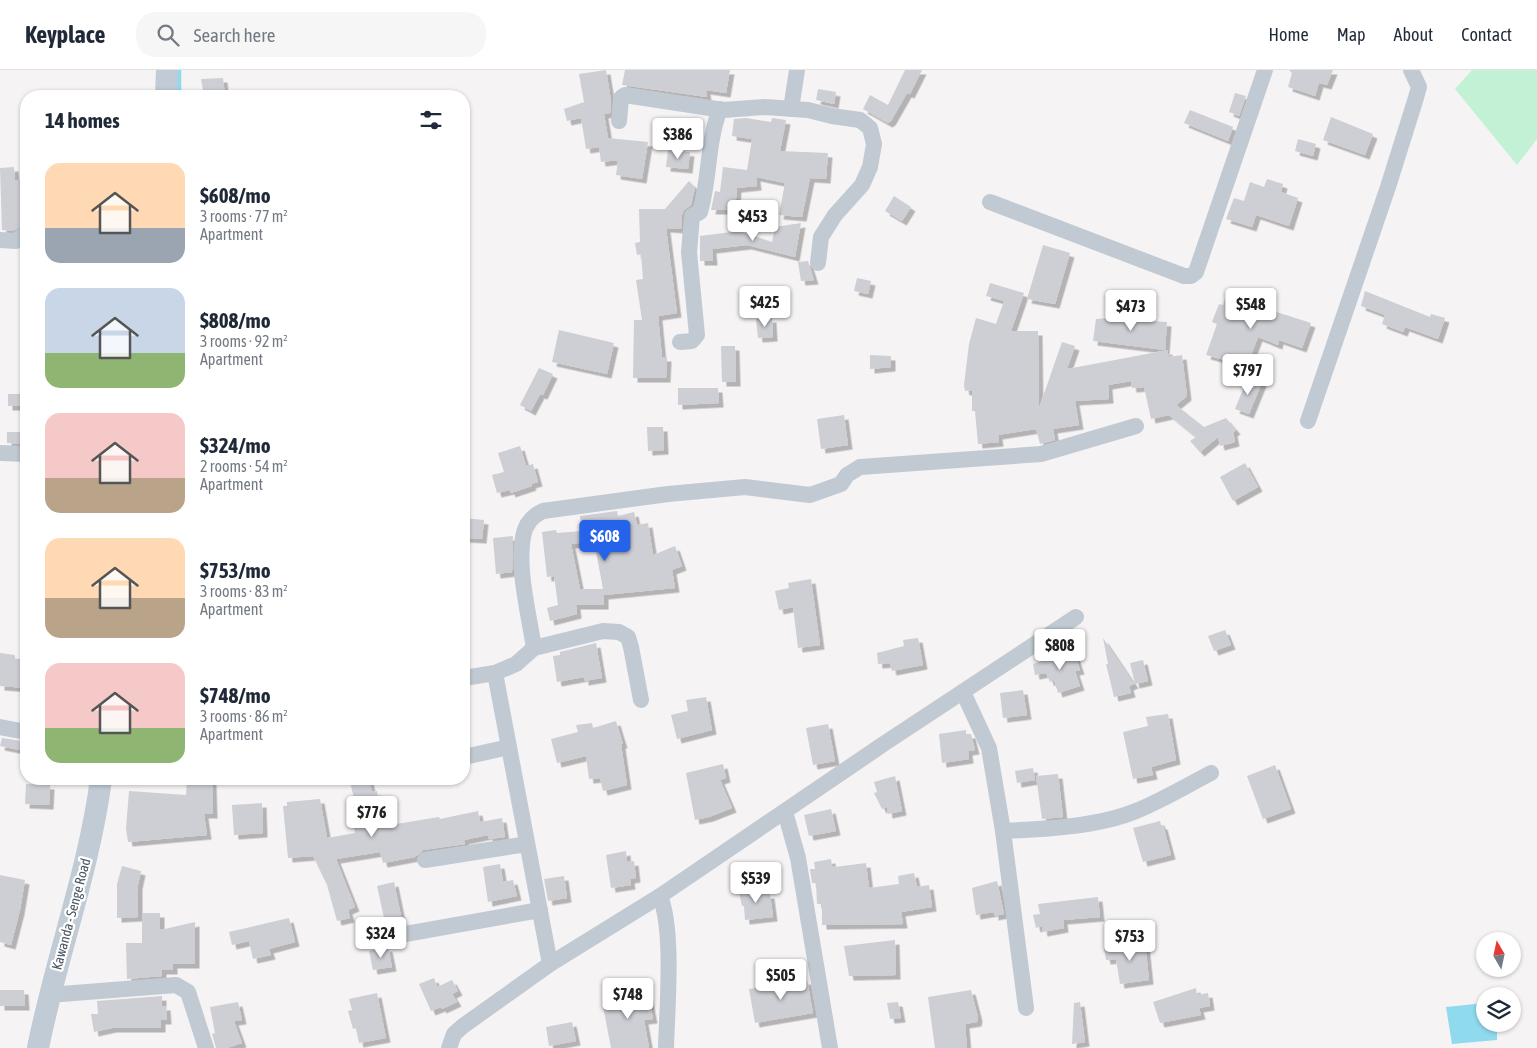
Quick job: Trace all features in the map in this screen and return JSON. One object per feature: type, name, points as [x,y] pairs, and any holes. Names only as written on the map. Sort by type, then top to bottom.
[{"type":"street","points":[[166,90],[167,70]]},
{"type":"street","points":[[791,109],[797,70]]},
{"type":"street","points":[[990,202],[1184,276],[1191,276],[1196,272],[1265,70]]},
{"type":"street","points":[[1308,421],[1388,187],[1415,101],[1419,87],[1411,70]]},
{"type":"street","points":[[619,121],[621,98],[625,95],[720,109],[766,107],[808,110],[860,120],[870,128],[874,144],[870,167],[862,185],[835,215],[821,237],[818,263]]},
{"type":"street","points":[[680,342],[692,341],[697,335],[689,252],[690,234],[692,216],[700,212],[704,200],[713,135],[720,109]]},
{"type":"street","points":[[0,240],[16,241],[20,238]]},
{"type":"street","points":[[534,648],[522,564],[523,536],[528,522],[535,515],[544,511],[668,494],[745,486],[810,495],[841,484],[847,475],[860,467],[1041,454],[1136,426]]},
{"type":"street","points":[[0,453],[20,454]]},
{"type":"street","points":[[449,1048],[454,1034],[463,1026],[550,964],[660,896],[962,692],[1076,618]]},
{"type":"street","points":[[470,677],[495,673],[516,664],[534,648],[603,631],[619,632],[628,637],[640,700]]},
{"type":"street","points":[[495,673],[550,964]]},
{"type":"street","points":[[962,692],[983,730],[989,748],[1003,831],[1026,1008]]},
{"type":"street","points":[[0,728],[20,731]]},
{"type":"street","points":[[470,756],[509,747]]},
{"type":"street","points":[[1003,831],[1044,829],[1103,820],[1135,812],[1211,773]]},
{"type":"street","name":"Kawanda - Senge Road","points":[[38,1048],[49,995],[89,851],[100,785]]},
{"type":"street","points":[[785,812],[798,858],[830,1048]]},
{"type":"street","points":[[425,860],[527,844]]},
{"type":"street","points":[[660,896],[666,909],[667,930],[666,1048]]},
{"type":"street","points":[[366,942],[540,910]]},
{"type":"street","points":[[49,995],[176,985],[188,992],[206,1048]]},
{"type":"green space","points":[[1472,70],[1537,70],[1537,139],[1517,165],[1455,89]]},
{"type":"water","points":[[1476,1004],[1476,1032],[1497,1032],[1497,1040],[1452,1044],[1446,1007]]},
{"type":"building","points":[[606,70],[611,101],[610,113],[604,114],[608,138],[648,142],[642,179],[616,175],[618,160],[601,162],[599,147],[586,149],[581,118],[567,121],[564,109],[584,102],[579,74]]},
{"type":"building","points":[[625,70],[730,70],[726,93],[706,90],[707,97],[622,85]]},
{"type":"building","points":[[905,70],[922,70],[910,94],[907,93],[891,121],[888,123],[863,109],[870,95],[888,105]]},
{"type":"building","points":[[1289,70],[1333,70],[1327,85],[1319,83],[1315,96],[1288,87],[1292,73]]},
{"type":"building","points":[[223,78],[224,90],[203,90],[201,79]]},
{"type":"building","points":[[818,89],[836,92],[834,104],[816,100]]},
{"type":"building","points":[[1235,93],[1246,96],[1239,116],[1229,112]]},
{"type":"building","points":[[1190,110],[1233,127],[1228,141],[1184,123]]},
{"type":"building","points":[[1331,117],[1373,134],[1365,155],[1323,140]]},
{"type":"building","points":[[746,118],[771,122],[772,118],[786,120],[780,151],[828,153],[826,179],[810,178],[802,217],[779,215],[785,183],[756,177],[757,186],[737,188],[735,210],[711,210],[715,191],[720,192],[723,167],[747,170],[752,139],[732,136],[734,119]]},
{"type":"building","points":[[1298,139],[1316,144],[1313,156],[1295,151]]},
{"type":"building","points":[[668,150],[690,152],[688,169],[666,167]]},
{"type":"building","points":[[14,167],[15,180],[20,180],[20,227],[13,231],[2,230],[0,168]]},
{"type":"building","points":[[1267,179],[1283,184],[1281,192],[1298,198],[1289,226],[1256,215],[1252,227],[1226,219],[1234,198],[1244,201],[1250,182],[1264,187]]},
{"type":"building","points":[[689,181],[695,187],[691,205],[684,210],[682,215],[681,229],[666,228],[677,313],[658,316],[662,357],[667,357],[666,378],[633,378],[634,320],[642,320],[636,280],[643,279],[641,254],[637,255],[635,243],[640,242],[639,209],[665,209]]},
{"type":"building","points":[[894,196],[911,207],[902,221],[885,211]]},
{"type":"building","points":[[801,223],[795,257],[747,245],[712,249],[713,261],[700,261],[700,236],[739,231],[772,242],[775,227]]},
{"type":"building","points":[[1043,245],[1070,253],[1055,304],[1027,299]]},
{"type":"building","points":[[808,261],[814,280],[801,281],[798,262]]},
{"type":"building","points":[[857,278],[871,281],[868,294],[854,291]]},
{"type":"building","points":[[990,283],[1024,293],[1011,331],[1038,331],[1039,408],[1062,342],[1075,346],[1067,369],[1168,350],[1168,357],[1182,355],[1187,396],[1176,405],[1204,427],[1226,418],[1236,430],[1233,432],[1235,442],[1220,446],[1218,437],[1200,452],[1190,441],[1196,437],[1169,415],[1151,419],[1144,387],[1132,388],[1131,381],[1108,385],[1109,399],[1075,401],[1079,425],[1053,429],[1055,440],[1040,444],[1036,429],[998,435],[999,442],[978,444],[975,411],[972,411],[972,390],[965,391],[964,385],[969,344],[976,318],[996,324],[1004,301],[986,296]]},
{"type":"building","points":[[1365,291],[1430,317],[1431,314],[1445,318],[1438,339],[1405,327],[1403,332],[1382,324],[1385,315],[1361,306]]},
{"type":"building","points":[[1226,296],[1311,323],[1302,348],[1279,340],[1278,345],[1258,337],[1247,366],[1206,355],[1217,324],[1212,322],[1219,304],[1223,305]]},
{"type":"building","points":[[1132,316],[1132,320],[1167,322],[1165,350],[1093,341],[1096,319]]},
{"type":"building","points":[[772,318],[773,337],[758,338],[756,319]]},
{"type":"building","points":[[559,330],[614,343],[607,374],[552,362]]},
{"type":"building","points":[[721,346],[735,346],[736,382],[722,382]]},
{"type":"building","points":[[870,355],[891,356],[891,367],[870,369]]},
{"type":"building","points":[[539,368],[553,374],[543,395],[540,394],[531,411],[520,405]]},
{"type":"building","points":[[1248,377],[1262,382],[1249,414],[1235,409]]},
{"type":"building","points":[[678,388],[718,388],[719,403],[678,405]]},
{"type":"building","points":[[8,394],[20,394],[20,406],[8,406]]},
{"type":"building","points":[[844,415],[848,445],[821,449],[817,419]]},
{"type":"building","points":[[647,427],[663,427],[664,450],[648,451]]},
{"type":"building","points":[[7,432],[20,432],[20,444],[7,443]]},
{"type":"building","points":[[520,446],[526,466],[533,464],[538,482],[511,493],[510,490],[497,493],[492,475],[504,472],[498,453]]},
{"type":"building","points":[[1245,463],[1258,487],[1233,501],[1220,477]]},
{"type":"building","points":[[617,511],[618,516],[634,512],[637,525],[648,523],[653,555],[675,546],[682,566],[672,570],[675,588],[604,595],[604,605],[576,605],[577,614],[550,621],[547,608],[558,605],[554,576],[547,577],[542,532],[556,530],[557,533],[582,531],[580,516]],"holes":[[[594,541],[603,589],[580,589],[571,544]]]},
{"type":"building","points":[[470,519],[484,520],[482,539],[470,538]]},
{"type":"building","points":[[513,536],[512,572],[496,574],[493,538]]},
{"type":"building","points":[[811,579],[820,645],[798,648],[793,607],[779,610],[775,591],[789,588],[788,583]]},
{"type":"building","points":[[1225,630],[1231,645],[1214,651],[1208,636]]},
{"type":"building","points":[[918,638],[923,665],[892,671],[890,663],[878,664],[877,653],[904,646],[903,640]]},
{"type":"building","points":[[1103,638],[1134,684],[1129,686],[1131,693],[1114,697],[1106,664],[1108,664]]},
{"type":"building","points":[[596,643],[602,678],[584,681],[584,677],[557,682],[553,656],[560,655],[560,652]]},
{"type":"building","points":[[1068,652],[1070,657],[1075,655],[1080,670],[1075,671],[1080,686],[1058,693],[1054,680],[1050,682],[1046,673],[1035,675],[1033,664]]},
{"type":"building","points":[[0,653],[15,655],[15,659],[20,659],[20,688],[0,686]]},
{"type":"building","points":[[1143,660],[1148,681],[1135,684],[1130,663]]},
{"type":"building","points":[[1023,690],[1027,715],[1003,718],[1000,693]]},
{"type":"building","points":[[706,697],[712,730],[677,739],[671,715],[688,711],[686,700]]},
{"type":"building","points":[[1168,714],[1176,760],[1151,767],[1153,775],[1133,779],[1123,732],[1148,726],[1146,717]]},
{"type":"building","points":[[616,721],[623,744],[621,744],[627,785],[603,791],[600,778],[589,779],[586,756],[557,763],[551,739],[578,732],[576,725],[592,723],[593,728]]},
{"type":"building","points":[[828,724],[835,761],[813,765],[806,728]]},
{"type":"building","points":[[966,730],[966,734],[971,734],[975,750],[968,751],[969,759],[942,763],[939,734]]},
{"type":"building","points":[[2,738],[20,741],[20,750],[0,746]]},
{"type":"building","points":[[723,764],[726,778],[720,780],[732,808],[695,820],[686,773]]},
{"type":"building","points":[[1275,765],[1291,809],[1263,819],[1247,776]]},
{"type":"building","points":[[1033,768],[1035,780],[1017,783],[1015,771]]},
{"type":"building","points":[[1058,774],[1063,817],[1042,819],[1036,776]]},
{"type":"building","points":[[895,776],[902,811],[888,814],[887,807],[882,809],[874,793],[877,792],[874,782]]},
{"type":"building","points":[[26,785],[50,785],[49,805],[25,804]]},
{"type":"building","points":[[187,785],[212,785],[213,814],[204,814],[207,835],[128,842],[126,829],[129,791],[186,795]]},
{"type":"building","points":[[351,785],[370,785],[372,792],[377,791],[384,826],[439,817],[440,819],[478,811],[480,822],[502,818],[505,837],[489,839],[488,835],[464,840],[465,844],[423,850],[415,857],[383,863],[380,852],[336,859],[355,907],[348,910],[350,918],[337,921],[327,885],[313,856],[288,858],[283,806],[287,806],[287,802],[320,799],[327,838],[355,833],[351,811],[357,809]]},
{"type":"building","points":[[262,803],[263,833],[234,835],[232,805]]},
{"type":"building","points":[[831,809],[836,831],[809,836],[804,815]]},
{"type":"building","points":[[1160,821],[1161,825],[1163,825],[1171,855],[1143,862],[1133,828]]},
{"type":"building","points":[[626,851],[627,862],[634,861],[636,878],[630,879],[631,885],[611,888],[606,855]]},
{"type":"building","points":[[831,859],[832,866],[835,867],[866,863],[869,888],[899,884],[898,876],[914,873],[917,887],[929,885],[932,907],[901,912],[903,924],[822,925],[822,904],[817,904],[816,883],[812,883],[810,869],[815,869],[814,862]]},
{"type":"building","points":[[500,864],[503,882],[513,880],[517,896],[488,902],[483,867]]},
{"type":"building","points":[[122,866],[141,871],[138,885],[138,917],[117,918],[117,884]]},
{"type":"building","points":[[0,875],[25,880],[11,945],[0,942]]},
{"type":"building","points":[[564,876],[567,898],[548,901],[544,879]]},
{"type":"building","points":[[997,881],[1004,914],[994,916],[994,912],[976,915],[972,888]]},
{"type":"building","points":[[394,882],[402,921],[400,925],[386,927],[377,886]]},
{"type":"building","points":[[762,888],[764,894],[770,894],[773,917],[745,920],[744,906],[742,906],[739,892]]},
{"type":"building","points":[[1098,897],[1100,917],[1063,920],[1064,928],[1043,932],[1042,926],[1036,928],[1033,915],[1040,914],[1038,904]]},
{"type":"building","points":[[142,913],[160,913],[160,930],[195,922],[195,964],[173,964],[173,970],[162,970],[162,976],[127,979],[126,943],[142,943]]},
{"type":"building","points":[[289,918],[295,942],[269,949],[271,955],[253,959],[249,941],[232,945],[229,932]]},
{"type":"building","points":[[895,940],[896,975],[849,976],[844,946]]},
{"type":"building","points":[[1145,942],[1149,980],[1120,984],[1116,959],[1106,960],[1104,948]]},
{"type":"building","points":[[388,947],[392,967],[373,970],[369,951]]},
{"type":"building","points":[[434,978],[437,987],[452,980],[458,991],[452,994],[457,1002],[442,1009],[441,1007],[431,1011],[419,984]]},
{"type":"building","points":[[807,980],[813,1013],[755,1023],[749,989]]},
{"type":"building","points":[[647,988],[653,1019],[644,1020],[649,1048],[611,1048],[602,1001],[625,997],[624,992]]},
{"type":"building","points":[[1196,988],[1197,995],[1208,993],[1210,1006],[1199,1008],[1201,1015],[1160,1023],[1153,1002]]},
{"type":"building","points":[[0,990],[24,990],[25,1006],[0,1006]]},
{"type":"building","points":[[971,990],[978,1017],[977,1022],[965,1024],[967,1048],[935,1048],[928,997]]},
{"type":"building","points":[[377,993],[386,1038],[359,1043],[356,1028],[353,1029],[348,1011],[352,1010],[349,999]]},
{"type":"building","points":[[162,996],[162,1006],[166,1006],[167,1020],[161,1020],[161,1028],[112,1028],[94,1032],[91,1014],[98,1014],[97,1001]]},
{"type":"building","points":[[238,1002],[242,1020],[234,1021],[242,1043],[227,1048],[216,1048],[212,1034],[215,1033],[210,1007]]},
{"type":"building","points":[[898,1002],[901,1018],[890,1019],[887,1003]]},
{"type":"building","points":[[1080,1002],[1085,1042],[1072,1044],[1074,1003]]},
{"type":"building","points":[[572,1022],[576,1041],[549,1046],[546,1027]]},
{"type":"waterway","points":[[179,70],[179,90]]}]
